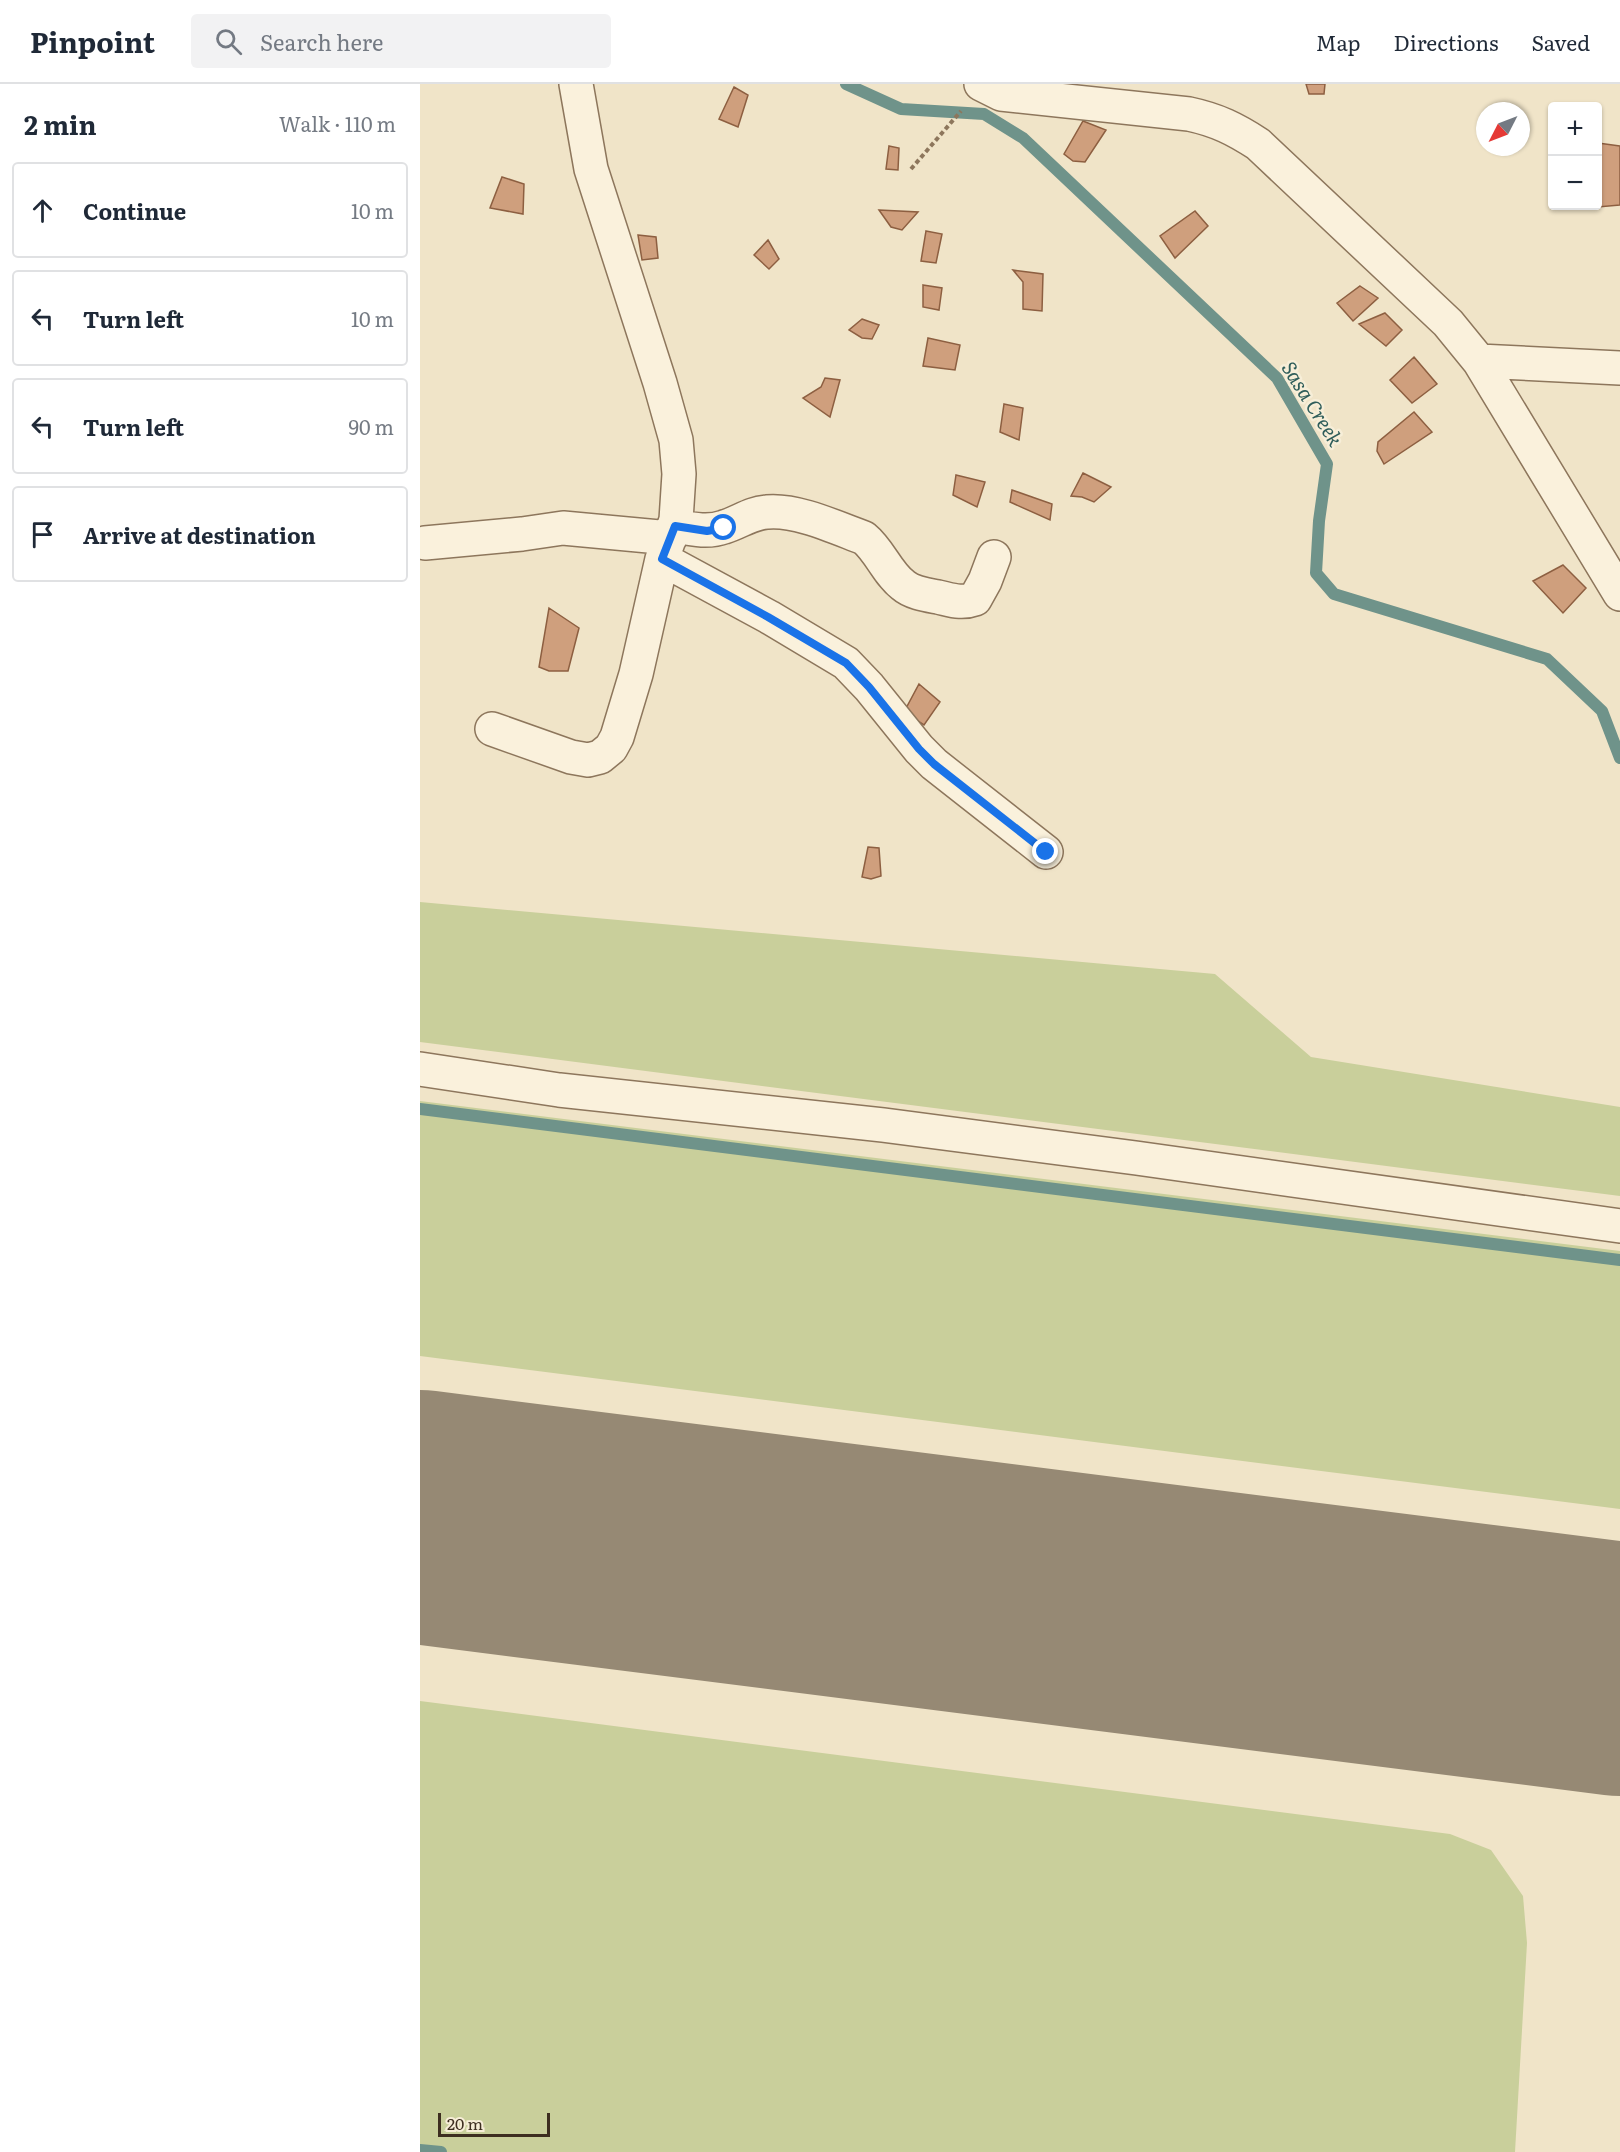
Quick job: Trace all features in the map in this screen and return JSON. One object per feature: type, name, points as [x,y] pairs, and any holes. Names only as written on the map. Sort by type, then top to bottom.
[{"type":"street","points":[[492,729],[571,758],[588,760],[600,757],[611,748],[617,737],[636,674],[669,541],[679,474],[676,440],[660,383],[591,170],[576,84]]},
{"type":"street","points":[[973,95],[1001,94],[1189,114],[1214,120],[1237,130],[1258,144],[1448,323],[1479,361],[1616,578]]},
{"type":"street","points":[[1479,361],[1620,368]]},
{"type":"street","points":[[425,543],[563,528],[669,541],[724,528],[749,515],[769,511],[792,514],[864,538],[874,546],[903,585],[914,591],[956,602],[975,599],[994,557]]},
{"type":"street","points":[[669,541],[768,617],[846,663],[934,764],[1046,852]]},
{"type":"street","points":[[420,1069],[559,1090],[883,1125],[1620,1226]]},
{"type":"path","points":[[911,169],[973,95]]},
{"type":"green space","points":[[420,902],[1215,974],[1311,1057],[1620,1107],[1620,1196],[420,1042]]},
{"type":"green space","points":[[420,1101],[1620,1251],[1620,1509],[420,1356]]},
{"type":"green space","points":[[420,1701],[1450,1834],[1491,1850],[1523,1896],[1527,1943],[1515,2152],[420,2152]]},
{"type":"building","points":[[1306,84],[1325,84],[1324,94],[1309,94]]},
{"type":"building","points":[[734,87],[748,95],[738,127],[719,119]]},
{"type":"building","points":[[1083,121],[1106,130],[1085,162],[1073,161],[1064,154]]},
{"type":"building","points":[[1602,144],[1620,146],[1620,205],[1602,207]]},
{"type":"building","points":[[889,146],[899,148],[898,170],[886,169]]},
{"type":"building","points":[[502,177],[524,184],[523,214],[490,208]]},
{"type":"building","points":[[879,210],[918,212],[902,230],[891,227]]},
{"type":"building","points":[[1195,211],[1208,226],[1175,258],[1160,236]]},
{"type":"building","points":[[926,231],[942,234],[936,263],[921,261]]},
{"type":"building","points":[[638,235],[656,237],[658,258],[642,260]]},
{"type":"building","points":[[768,240],[779,259],[769,269],[754,255]]},
{"type":"building","points":[[1013,270],[1043,274],[1042,311],[1023,309],[1023,282]]},
{"type":"building","points":[[923,285],[942,288],[939,310],[923,307]]},
{"type":"building","points":[[1360,286],[1378,298],[1353,321],[1337,303]]},
{"type":"building","points":[[1385,313],[1402,330],[1386,346],[1359,324]]},
{"type":"building","points":[[862,319],[879,325],[872,339],[862,338],[849,330]]},
{"type":"building","points":[[928,338],[960,345],[955,370],[923,366]]},
{"type":"building","points":[[1414,357],[1437,384],[1412,403],[1390,380]]},
{"type":"building","points":[[825,378],[840,380],[830,417],[803,398],[821,387]]},
{"type":"building","points":[[1004,404],[1023,408],[1019,440],[1000,432]]},
{"type":"building","points":[[1414,412],[1432,432],[1384,464],[1377,451],[1378,442]]},
{"type":"building","points":[[1083,473],[1111,487],[1094,502],[1082,497],[1071,496]]},
{"type":"building","points":[[956,475],[985,482],[977,507],[953,495]]},
{"type":"building","points":[[1012,490],[1052,504],[1050,520],[1010,502]]},
{"type":"building","points":[[1563,565],[1586,588],[1563,613],[1533,581]]},
{"type":"building","points":[[549,608],[579,628],[568,671],[549,671],[539,667]]},
{"type":"building","points":[[919,684],[940,702],[924,725],[904,712]]},
{"type":"building","points":[[868,847],[879,848],[881,876],[871,879],[862,877]]},
{"type":"waterway","name":"Sasa Creek","points":[[846,84],[901,109],[984,114],[1023,138],[1277,378],[1327,464],[1319,521],[1316,573],[1334,594],[1547,659],[1602,711],[1620,758]]},
{"type":"waterway","points":[[420,1109],[1620,1260]]},
{"type":"waterway","points":[[420,2150],[441,2152]]},
{"type":"taxiway","points":[[1505,1655],[1566,1681],[1620,1721]]},
{"type":"runway","points":[[420,1517],[1620,1669]]},
{"type":"route","points":[[724,528],[707,531],[675,526],[662,559],[846,663],[934,764],[1046,852]]}]
